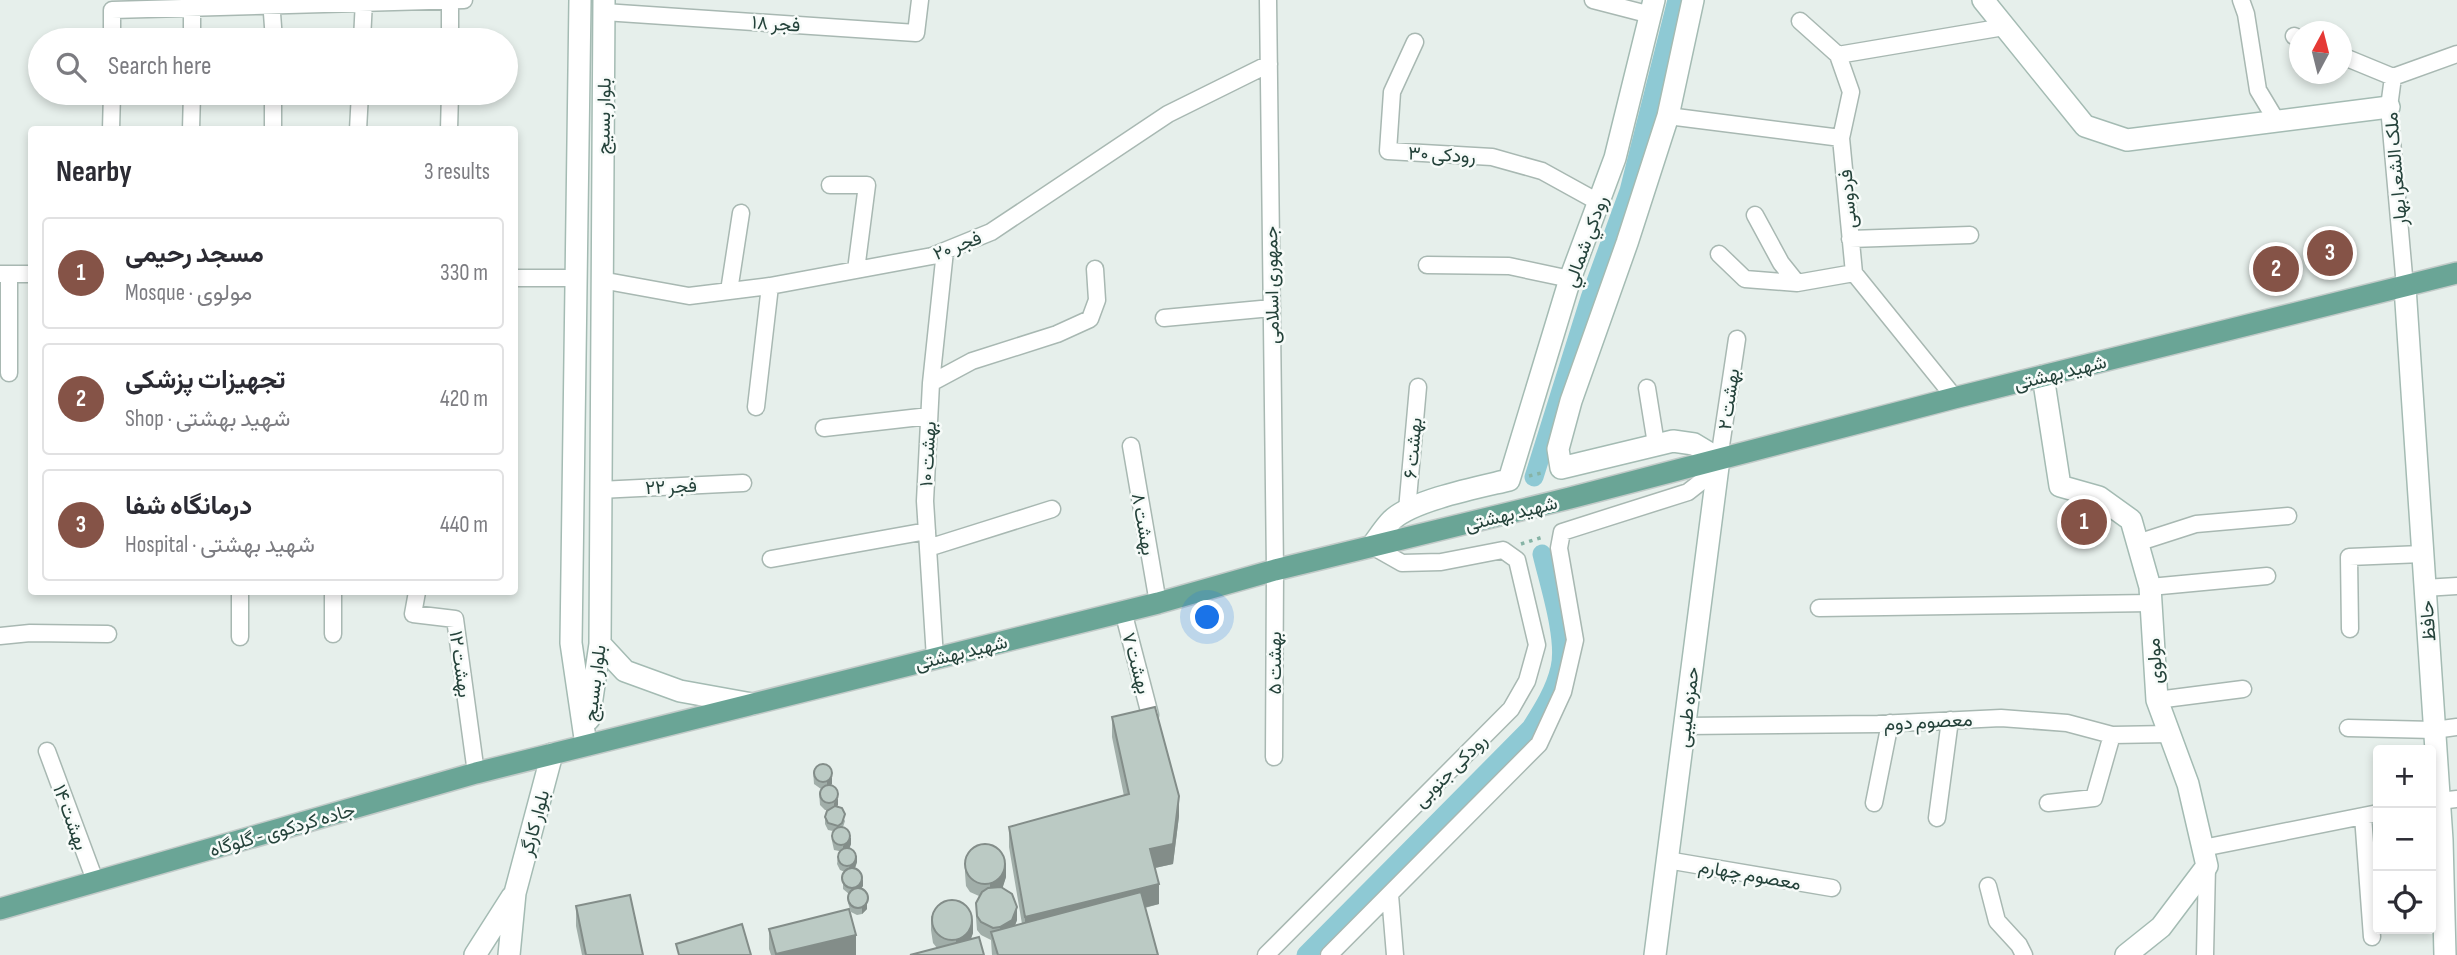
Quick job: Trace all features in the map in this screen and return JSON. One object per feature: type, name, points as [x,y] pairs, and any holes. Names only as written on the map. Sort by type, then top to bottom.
[{"type":"main road","name":"شهید بهشتی","points":[[558,752],[1158,603],[1275,570],[1697,466],[2457,272]]},
{"type":"main road","name":"جاده کردکوی - گلوگاه","points":[[0,909],[558,752]]},
{"type":"street","points":[[450,0],[450,28]]},
{"type":"street","points":[[112,28],[112,10],[271,3],[464,0]]},
{"type":"street","name":"بلوار بسیج","points":[[580,0],[571,643],[586,745]]},
{"type":"street","name":"فجر ۱۸","points":[[604,6],[916,33],[920,0]]},
{"type":"street","name":"جمهوری اسلامی","points":[[1268,0],[1275,570]]},
{"type":"street","points":[[1593,0],[1653,7]]},
{"type":"street","name":"رودکي شمالي","points":[[1561,468],[1558,449],[1571,401],[1628,243],[1668,116],[1693,0]]},
{"type":"street","points":[[1983,0],[2085,126],[2127,140],[2389,107]]},
{"type":"street","points":[[2241,0],[2246,14],[2258,90],[2276,120]]},
{"type":"street","points":[[363,28],[364,1]]},
{"type":"street","points":[[271,3],[274,28]]},
{"type":"street","name":"بلوار بسیج","points":[[586,745],[600,644],[604,6]]},
{"type":"street","name":"رودکي شمالي","points":[[1509,480],[1570,279],[1615,158],[1653,7]]},
{"type":"street","points":[[192,8],[192,28]]},
{"type":"street","points":[[1800,21],[1838,55],[2004,27]]},
{"type":"street","name":"رودکی ۳۰","points":[[1415,42],[1392,92],[1388,151],[1492,157],[1542,171],[1600,202]]},
{"type":"street","points":[[2352,60],[2393,77],[2457,54]]},
{"type":"street","name":"فردوسی","points":[[1838,55],[1851,92],[1841,138],[1854,273]]},
{"type":"street","name":"فجر ۲۰","points":[[601,280],[689,296],[770,286],[932,256],[991,232],[1168,114],[1269,64]]},
{"type":"street","name":"ملک الشعرا بهار","points":[[2393,77],[2389,107],[2405,287]]},
{"type":"street","points":[[111,105],[111,126]]},
{"type":"street","points":[[191,126],[192,105]]},
{"type":"street","points":[[273,105],[273,126]]},
{"type":"street","points":[[358,126],[359,105]]},
{"type":"street","points":[[449,126],[450,105]]},
{"type":"street","points":[[1668,116],[1841,138]]},
{"type":"street","points":[[830,185],[867,185],[856,270]]},
{"type":"street","points":[[729,291],[741,213]]},
{"type":"street","points":[[1755,215],[1781,263],[1797,283]]},
{"type":"street","points":[[1850,239],[1970,234]]},
{"type":"street","name":"بهشت ۱۰","points":[[935,658],[925,501],[930,383],[945,251]]},
{"type":"street","points":[[1718,254],[1745,279],[1797,283],[1854,273],[1955,398]]},
{"type":"street","points":[[1427,265],[1509,266],[1570,279]]},
{"type":"street","points":[[930,383],[972,361],[1057,334],[1090,319],[1097,300],[1095,269]]},
{"type":"street","points":[[9,373],[4,274],[28,274]]},
{"type":"street","points":[[518,278],[601,280]]},
{"type":"street","points":[[756,407],[770,286]]},
{"type":"street","name":"حافظ","points":[[2405,287],[2434,730],[2442,800],[2445,955]]},
{"type":"street","points":[[1164,318],[1272,307]]},
{"type":"street","name":"بهشت ۲","points":[[1719,459],[1737,339]]},
{"type":"street","name":"مولوی","points":[[2043,376],[2060,486],[2099,497],[2131,520],[2150,595],[2157,700],[2189,784],[2205,857]]},
{"type":"street","name":"بهشت ۶","points":[[1407,510],[1418,387]]},
{"type":"street","points":[[1647,388],[1656,444]]},
{"type":"street","points":[[824,428],[929,416]]},
{"type":"street","points":[[1329,955],[1539,744],[1563,692],[1575,640],[1559,548],[1562,532],[1688,492],[1702,481],[1719,459],[1695,444],[1684,441],[1656,444],[1561,468]]},
{"type":"street","name":"بهشت ۸","points":[[1131,446],[1158,603]]},
{"type":"street","name":"حمزه طیبی","points":[[1655,955],[1719,459]]},
{"type":"street","points":[[1503,550],[1441,562],[1402,563],[1372,546],[1392,521],[1407,510],[1447,495],[1509,480]]},
{"type":"street","name":"فجر ۲۲","points":[[599,490],[743,483]]},
{"type":"street","points":[[928,548],[1052,509]]},
{"type":"street","points":[[2137,543],[2196,524],[2288,516]]},
{"type":"street","points":[[771,559],[927,531]]},
{"type":"street","name":"رودکی جنوبی","points":[[1266,955],[1510,709],[1527,681],[1536,645],[1517,560],[1503,550]]},
{"type":"street","points":[[2350,629],[2349,557],[2422,554]]},
{"type":"street","name":"بهشت ۵","points":[[1274,757],[1275,570]]},
{"type":"street","points":[[1819,608],[2150,595],[2267,576]]},
{"type":"street","points":[[2424,588],[2457,586]]},
{"type":"street","points":[[240,595],[240,637]]},
{"type":"street","points":[[332,634],[333,595]]},
{"type":"street","name":"بهشت ۱۲","points":[[416,595],[413,614],[455,619],[476,773]]},
{"type":"street","name":"بهشت ۷","points":[[1123,611],[1150,715]]},
{"type":"street","points":[[0,636],[30,633],[108,634]]},
{"type":"street","points":[[600,644],[625,671],[680,691],[752,704]]},
{"type":"street","points":[[2157,700],[2243,689]]},
{"type":"street","name":"معصوم دوم","points":[[1685,726],[1890,723],[2001,718],[2067,723],[2112,735],[2170,734]]},
{"type":"street","points":[[1937,818],[1950,720]]},
{"type":"street","points":[[1874,803],[1890,723]]},
{"type":"street","points":[[2348,728],[2434,730],[2457,727]]},
{"type":"street","points":[[2048,803],[2094,798],[2112,735]]},
{"type":"street","name":"بهشت ۱۴","points":[[47,751],[96,883]]},
{"type":"street","name":"بلوار کارگر","points":[[509,955],[515,893],[558,752]]},
{"type":"street","points":[[2126,955],[2161,927],[2205,857],[2370,814],[2372,937]]},
{"type":"street","points":[[2205,857],[2205,955]]},
{"type":"street","name":"معصوم چهارم","points":[[1667,860],[1832,888]]},
{"type":"street","points":[[1989,886],[1997,920],[2019,945],[2024,955]]},
{"type":"street","name":"بلوار کارگر","points":[[475,955],[515,893]]},
{"type":"street","points":[[1390,895],[1395,955]]},
{"type":"path","points":[[1509,480],[1561,468]]},
{"type":"path","points":[[1503,550],[1562,532]]},
{"type":"building","points":[[1155,707],[1179,796],[1173,844],[1150,849],[1159,884],[1025,917],[1009,827],[1129,794],[1112,717]]},
{"type":"building","points":[[819,764],[827,764],[832,773],[830,780],[819,782],[814,777],[814,769]]},
{"type":"building","points":[[825,785],[833,785],[838,794],[836,801],[825,803],[820,798],[820,790]]},
{"type":"building","points":[[835,806],[842,808],[845,814],[838,826],[828,823],[825,817],[827,811]]},
{"type":"building","points":[[837,827],[845,827],[850,836],[848,843],[837,845],[832,840],[832,832]]},
{"type":"building","points":[[985,844],[993,845],[999,850],[1004,856],[1004,872],[999,878],[993,883],[985,884],[977,883],[971,878],[966,872],[965,864],[966,856],[971,850],[977,845]]},
{"type":"building","points":[[843,848],[851,848],[856,857],[854,864],[843,866],[838,861],[838,853]]},
{"type":"building","points":[[852,868],[859,871],[862,878],[859,885],[852,888],[845,885],[842,878],[845,871]]},
{"type":"building","points":[[1001,887],[1012,894],[1017,907],[1012,920],[993,928],[981,922],[977,916],[976,903],[982,892],[988,888]]},
{"type":"building","points":[[858,888],[865,891],[868,898],[865,905],[858,908],[851,905],[848,898],[851,891]]},
{"type":"building","points":[[1141,892],[1158,955],[998,955],[991,932]]},
{"type":"building","points":[[630,895],[643,955],[586,955],[576,906]]},
{"type":"building","points":[[952,900],[960,901],[966,906],[971,912],[971,928],[966,934],[960,939],[952,940],[944,939],[938,934],[933,928],[932,920],[933,912],[938,906],[944,901]]},
{"type":"building","points":[[849,909],[856,935],[776,954],[769,929]]},
{"type":"building","points":[[742,924],[751,955],[679,955],[676,944]]},
{"type":"building","points":[[979,937],[984,955],[910,955]]},
{"type":"waterway","points":[[1534,477],[1590,298],[1629,191],[1677,0]]},
{"type":"waterway","points":[[1306,955],[1531,728],[1540,714],[1555,684],[1562,656],[1556,611],[1542,554]]},
{"type":"place","name":"درمانگاه شفا","points":[[2330,253]]},
{"type":"place","name":"تجهیزات پزشکی","points":[[2276,269]]},
{"type":"place","name":"مسجد رحیمی","points":[[2084,522]]}]
